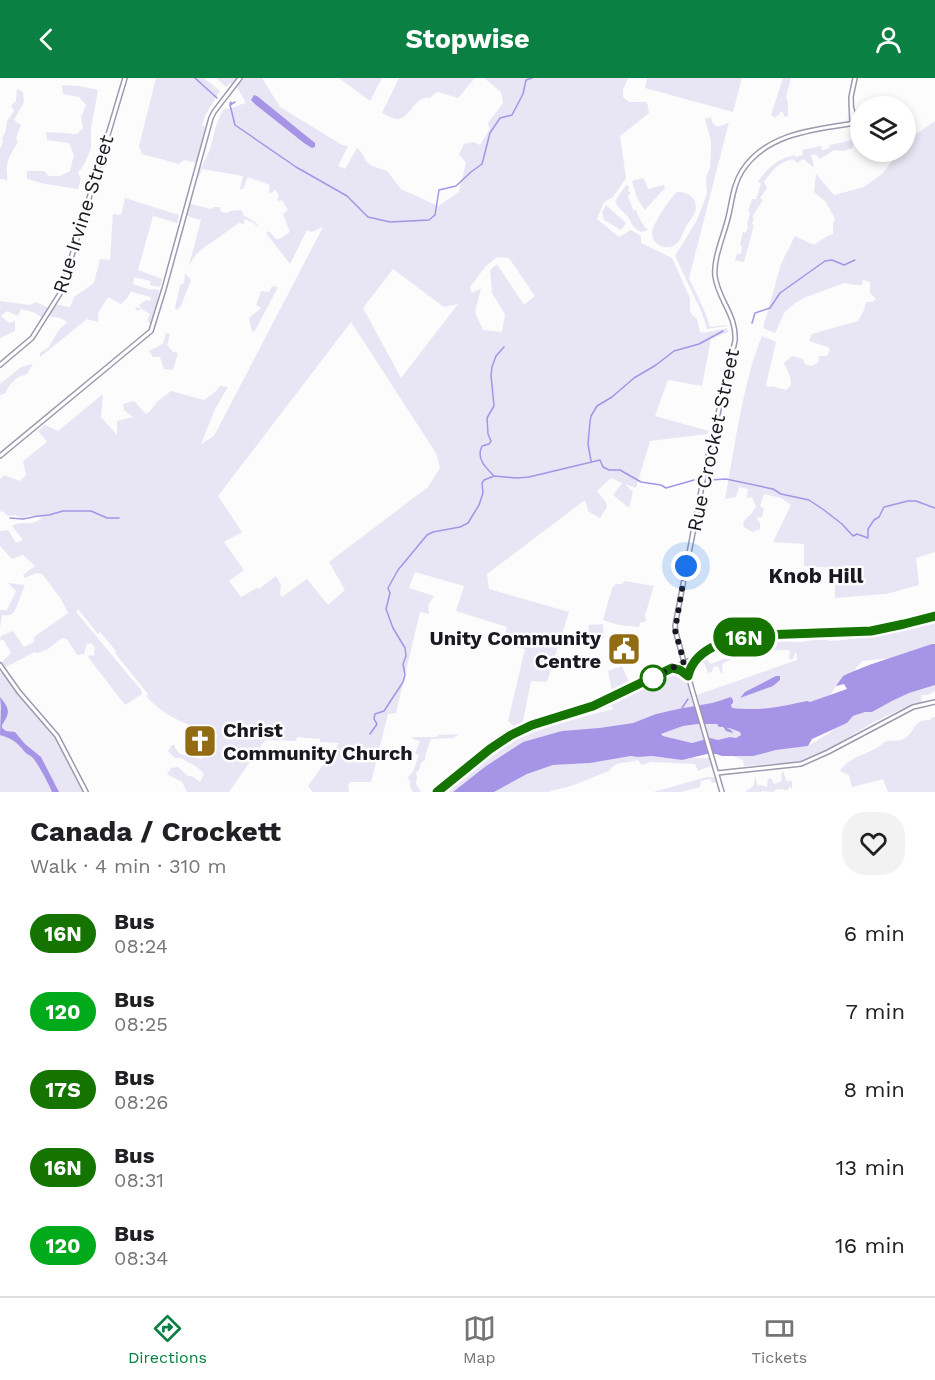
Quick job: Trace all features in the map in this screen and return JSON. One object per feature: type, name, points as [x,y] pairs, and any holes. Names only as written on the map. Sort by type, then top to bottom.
[{"type":"street","name":"Rue Irvine Street","points":[[0,365],[32,338],[61,292],[125,78]]},
{"type":"street","points":[[0,456],[151,331],[211,118],[240,78]]},
{"type":"street","name":"Rue Crocket Street","points":[[722,792],[675,626],[706,465],[735,340],[735,324],[718,288],[715,271],[735,187],[742,170],[757,153],[772,142],[791,135],[854,123],[851,97],[855,78]]},
{"type":"street","points":[[437,792],[511,735],[532,725],[593,706],[739,638],[871,631],[935,616]]},
{"type":"street","points":[[672,668],[688,676],[694,662],[706,652]]},
{"type":"street","points":[[0,665],[19,692],[57,736],[86,792]]},
{"type":"street","points":[[717,773],[801,764],[828,753],[913,707],[935,702]]},
{"type":"shaded area","points":[[156,78],[204,78],[220,91],[202,125],[208,128],[198,163],[184,160],[179,164],[142,154],[139,146]]},
{"type":"shaded area","points":[[216,78],[262,78],[280,107],[342,145],[348,146],[338,166],[345,169],[357,148],[372,166],[387,171],[401,189],[438,206],[459,192],[466,163],[459,154],[464,144],[473,142],[480,145],[490,129],[488,123],[503,103],[501,92],[484,78],[628,78],[623,97],[629,102],[647,102],[649,113],[620,136],[626,178],[613,197],[604,202],[597,219],[619,237],[631,230],[641,236],[641,243],[672,258],[690,298],[690,311],[697,319],[700,332],[727,328],[728,332],[711,339],[702,386],[668,380],[655,416],[709,431],[707,434],[650,441],[636,488],[625,484],[633,492],[629,508],[613,495],[622,483],[611,478],[597,491],[606,502],[607,507],[600,518],[588,511],[585,500],[487,574],[489,589],[569,612],[547,682],[531,681],[522,726],[516,728],[508,721],[525,649],[502,644],[507,627],[456,611],[464,586],[415,572],[409,588],[434,596],[428,605],[429,614],[420,612],[396,713],[388,714],[371,782],[350,782],[349,792],[313,792],[308,786],[339,743],[297,737],[296,741],[265,740],[229,792],[187,792],[182,782],[167,774],[171,768],[178,767],[188,776],[200,782],[204,774],[181,758],[175,758],[168,751],[172,745],[175,745],[180,754],[202,759],[218,735],[170,716],[153,704],[146,696],[148,694],[115,653],[116,651],[100,632],[98,634],[78,609],[76,612],[142,694],[125,705],[88,657],[95,654],[95,648],[91,643],[87,644],[84,654],[77,655],[67,639],[62,638],[48,649],[35,652],[5,667],[2,662],[11,653],[3,639],[0,641],[1,636],[13,631],[24,647],[34,642],[34,637],[68,613],[61,599],[42,574],[36,573],[25,578],[23,575],[35,566],[23,555],[12,559],[0,546],[0,531],[8,530],[16,543],[23,540],[12,526],[38,521],[42,518],[30,515],[22,518],[15,515],[8,516],[0,512],[0,479],[4,475],[20,481],[26,475],[23,461],[47,442],[38,431],[45,425],[58,431],[103,394],[101,417],[117,435],[117,421],[133,417],[124,410],[123,404],[134,401],[146,414],[171,391],[204,400],[220,386],[228,387],[215,409],[201,444],[214,436],[323,227],[312,232],[307,230],[290,264],[266,233],[269,231],[276,239],[279,239],[290,232],[283,214],[288,210],[282,200],[277,200],[279,195],[275,190],[269,192],[270,185],[248,177],[243,189],[240,189],[243,176],[202,169],[198,179],[224,109],[246,103],[238,89],[230,83],[226,87]],"holes":[[[497,257],[509,258],[535,296],[524,305],[497,264],[490,270],[492,293],[505,314],[502,332],[483,330],[475,312],[481,288],[472,293],[470,287],[486,266]],[[393,269],[444,307],[458,304],[401,378],[363,308]],[[351,322],[436,453],[440,468],[428,487],[329,562],[345,590],[328,605],[307,579],[282,597],[281,585],[276,576],[259,589],[241,597],[229,581],[244,570],[224,542],[242,532],[218,496]]]},
{"type":"shaded area","points":[[339,78],[382,78],[370,101]]},
{"type":"shaded area","points":[[399,78],[475,78],[458,98],[435,93],[430,98],[420,100],[405,116],[397,119],[382,113]]},
{"type":"shaded area","points":[[647,78],[742,78],[733,112],[645,88]]},
{"type":"shaded area","points":[[783,78],[791,78],[786,97],[788,116],[785,117],[782,111],[775,118],[771,115]]},
{"type":"shaded area","points":[[62,85],[98,90],[91,128],[91,148],[78,173],[81,179],[78,189],[27,179],[27,171],[44,171],[49,176],[60,176],[70,171],[74,155],[69,143],[47,140],[46,132],[77,134],[83,128],[81,117],[86,105],[79,97],[63,94]]},
{"type":"shaded area","points":[[17,89],[23,92],[24,102],[14,120],[21,125],[16,138],[18,142],[8,162],[7,180],[0,179],[2,138],[7,121],[14,111],[11,106],[16,101]]},
{"type":"shaded area","points":[[254,95],[315,143],[315,147],[312,148],[304,143],[256,105],[251,100]]},
{"type":"shaded area","points":[[711,117],[715,126],[729,122],[689,278],[710,327],[727,326],[707,329],[702,313],[675,256],[697,220],[707,194],[706,177],[710,168],[711,141],[705,119]]},
{"type":"shaded area","points":[[935,121],[935,552],[916,558],[919,585],[886,594],[835,598],[835,568],[804,566],[804,544],[773,542],[791,505],[781,498],[764,494],[760,506],[764,508],[762,517],[756,518],[760,523],[760,529],[752,532],[744,527],[743,522],[756,506],[752,497],[747,498],[748,489],[739,487],[736,497],[725,499],[744,395],[762,336],[776,342],[766,385],[786,390],[791,385],[784,363],[792,356],[803,359],[805,364],[811,366],[818,363],[819,356],[827,356],[830,350],[828,347],[809,341],[812,334],[858,321],[866,302],[876,299],[870,293],[870,282],[863,280],[862,285],[844,283],[795,303],[784,313],[775,333],[763,328],[781,264],[795,236],[814,245],[833,234],[835,219],[826,202],[814,192],[816,174],[834,195],[864,187],[882,174],[891,162],[916,162],[916,134]]},
{"type":"shaded area","points":[[850,140],[850,149],[844,151],[834,150],[820,159],[815,154],[811,155],[813,167],[803,159],[798,163],[793,159],[783,162],[773,170],[764,182],[767,188],[760,198],[763,200],[752,217],[754,225],[744,262],[735,260],[737,254],[741,254],[742,246],[740,245],[743,232],[746,233],[748,226],[750,213],[748,212],[752,199],[756,199],[761,184],[758,181],[766,171],[782,159],[803,155],[802,150],[821,146],[822,150],[828,149],[830,145]]},
{"type":"shaded area","points":[[642,178],[648,189],[664,185],[665,188],[645,210],[637,198],[632,181]]},
{"type":"shaded area","points":[[626,185],[629,186],[628,191],[631,193],[628,196],[633,210],[636,210],[648,230],[641,232],[636,228],[616,204],[615,201]]},
{"type":"shaded area","points":[[677,192],[692,197],[696,207],[695,212],[677,243],[668,247],[660,246],[654,240],[652,232],[662,211]]},
{"type":"shaded area","points":[[125,198],[179,215],[177,223],[153,216],[138,270],[162,279],[160,287],[150,285],[151,281],[134,277],[133,284],[159,290],[151,324],[148,322],[150,314],[141,309],[139,305],[146,300],[150,301],[151,297],[132,292],[132,290],[121,304],[108,297],[98,313],[98,322],[87,319],[40,357],[40,353],[48,348],[67,322],[61,318],[47,316],[45,319],[33,312],[21,309],[18,316],[7,311],[1,316],[9,323],[15,321],[15,331],[0,338],[0,301],[30,305],[36,302],[51,309],[54,304],[70,307],[74,297],[94,283],[100,259],[110,260],[113,214],[121,215]]},
{"type":"shaded area","points":[[187,203],[211,209],[220,207],[221,212],[227,213],[241,210],[243,215],[259,227],[244,219],[244,224],[239,223],[200,251],[189,265],[201,220],[184,215]]},
{"type":"shaded area","points":[[606,205],[626,223],[621,230],[604,220],[602,212]]},
{"type":"shaded area","points":[[185,273],[191,280],[181,306],[177,310],[175,308]]},
{"type":"shaded area","points":[[272,286],[278,287],[255,331],[252,332],[249,318],[261,308],[256,305],[261,291],[269,292]]},
{"type":"shaded area","points":[[166,333],[170,334],[167,345],[173,352],[178,353],[173,370],[164,369],[160,357],[153,357],[149,351],[163,344]]},
{"type":"shaded area","points":[[33,364],[27,374],[14,381],[6,393],[0,395],[0,384],[21,367]]},
{"type":"shaded area","points":[[625,581],[654,586],[645,615],[646,621],[640,623],[639,627],[619,625],[603,620],[612,588]]},
{"type":"shaded area","points":[[8,583],[25,585],[14,612],[10,615],[2,615],[0,628],[0,610],[7,610],[16,591]]},
{"type":"shaded area","points":[[935,620],[935,644],[891,658],[862,661],[855,671],[843,676],[830,695],[810,703],[807,701],[770,708],[742,709],[732,708],[733,704],[722,699],[700,706],[697,695],[797,660],[796,651],[791,660],[788,650],[742,651],[741,645],[750,641],[802,642],[823,638],[829,641],[843,640],[889,633]]},
{"type":"shaded area","points":[[603,624],[604,638],[595,640],[587,635],[589,625]]},
{"type":"shaded area","points":[[935,644],[935,685],[909,693],[872,712],[853,716],[847,723],[812,739],[808,746],[753,756],[707,754],[682,760],[631,756],[590,763],[553,765],[527,774],[494,792],[453,792],[486,766],[523,742],[562,731],[633,723],[656,714],[731,697],[732,708],[742,709],[770,708],[810,702],[847,689],[844,684],[836,686],[843,676],[869,665]],"holes":[[[717,724],[726,731],[733,733],[727,728],[729,728],[740,732],[741,735],[736,738],[718,740],[710,738],[692,743],[661,734],[683,726]]]},
{"type":"shaded area","points":[[704,656],[711,664],[723,659],[730,660],[723,663],[723,673],[718,666],[713,667],[712,672],[708,673],[704,663],[701,663],[697,667],[698,670],[693,671],[694,685],[691,677],[693,667]]},
{"type":"shaded area","points":[[622,666],[629,682],[612,691],[608,671]]},
{"type":"shaded area","points":[[4,671],[57,736],[86,792],[0,792],[0,673]]},
{"type":"shaded area","points":[[675,671],[686,681],[694,706],[656,714],[633,723],[599,728],[500,757],[453,792],[442,792],[499,747],[526,732],[613,709],[612,706],[588,713]]},
{"type":"shaded area","points":[[780,676],[780,680],[773,686],[740,698],[745,692]]},
{"type":"shaded area","points":[[935,685],[935,691],[928,695],[921,695],[922,702],[874,722],[819,755],[799,762],[744,766],[743,760],[732,756],[753,756],[808,746],[847,723],[853,716],[872,712],[909,693]]},
{"type":"shaded area","points":[[0,697],[8,710],[2,728],[15,732],[41,757],[59,792],[52,792],[32,757],[14,741],[0,735]]},
{"type":"shaded area","points":[[935,717],[935,792],[888,792],[883,779],[852,787],[849,775],[840,771],[851,760],[887,741],[905,738],[920,721],[930,720]]},
{"type":"shaded area","points":[[717,724],[725,730],[729,730],[726,727],[740,732],[741,735],[736,738],[718,740],[710,738],[692,743],[661,734],[683,726]]},
{"type":"shaded area","points":[[459,734],[453,738],[431,739],[425,760],[416,773],[416,784],[421,792],[413,792],[410,780],[407,778],[413,772],[419,755],[415,754],[420,741],[412,737]]},
{"type":"shaded area","points":[[631,756],[682,760],[709,758],[711,766],[698,771],[695,764],[651,762],[642,765],[638,760],[615,765],[609,771],[550,792],[494,792],[527,774],[553,765],[590,763]]},
{"type":"shaded area","points":[[783,771],[787,782],[790,780],[792,782],[792,789],[790,786],[788,790],[776,789],[773,792],[745,791],[753,786],[755,776],[758,786],[767,787],[768,779],[771,778],[774,784],[782,781]]},
{"type":"shaded area","points":[[714,777],[717,782],[712,783],[710,779],[701,781],[700,787],[681,792],[653,792]]},
{"type":"waterway","points":[[195,78],[217,98]]},
{"type":"waterway","points":[[230,105],[235,125],[296,167],[347,196],[368,217],[390,222],[429,220],[435,215],[439,190],[456,186],[482,164],[490,133],[500,118],[512,115],[523,94],[526,80],[532,78]]},
{"type":"waterway","points":[[230,103],[230,105],[235,102]]},
{"type":"waterway","points":[[752,323],[755,313],[770,308],[780,293],[825,261],[832,260],[844,265],[855,260]]},
{"type":"waterway","points":[[591,461],[588,444],[590,422],[597,406],[674,351],[699,344],[723,331]]},
{"type":"waterway","points":[[493,475],[484,465],[480,450],[482,446],[491,441],[487,418],[494,406],[492,367],[496,356],[504,347]]},
{"type":"waterway","points":[[370,734],[377,724],[374,719],[375,714],[384,711],[405,675],[403,664],[406,656],[405,648],[393,628],[386,609],[390,593],[388,588],[398,570],[427,535],[468,523],[479,505],[484,480],[494,476],[529,477],[600,460],[603,467],[609,470],[620,470],[641,482],[666,488],[694,480]]},
{"type":"waterway","points":[[710,480],[726,479],[773,489],[781,494],[809,500],[842,524],[853,536],[857,534],[868,538],[868,529],[879,517],[884,507],[916,501],[935,508]]},
{"type":"waterway","points":[[10,518],[23,519],[63,511],[91,511],[107,518],[119,518]]},
{"type":"waterway","points":[[682,708],[688,699]]},
{"type":"bus line","name":"16N","points":[[437,792],[496,744],[511,735],[532,725],[593,706],[672,668],[688,676],[694,662],[706,652],[733,640],[763,635],[871,631],[935,616]]},
{"type":"place","name":"Unity Community Centre","points":[[624,649]]},
{"type":"place","name":"Christ Community Church","points":[[200,741]]},
{"type":"district","name":"Knob Hill","points":[[816,575]]},
{"type":"route","points":[[653,678],[649,680],[684,662],[675,630],[686,566]]}]
